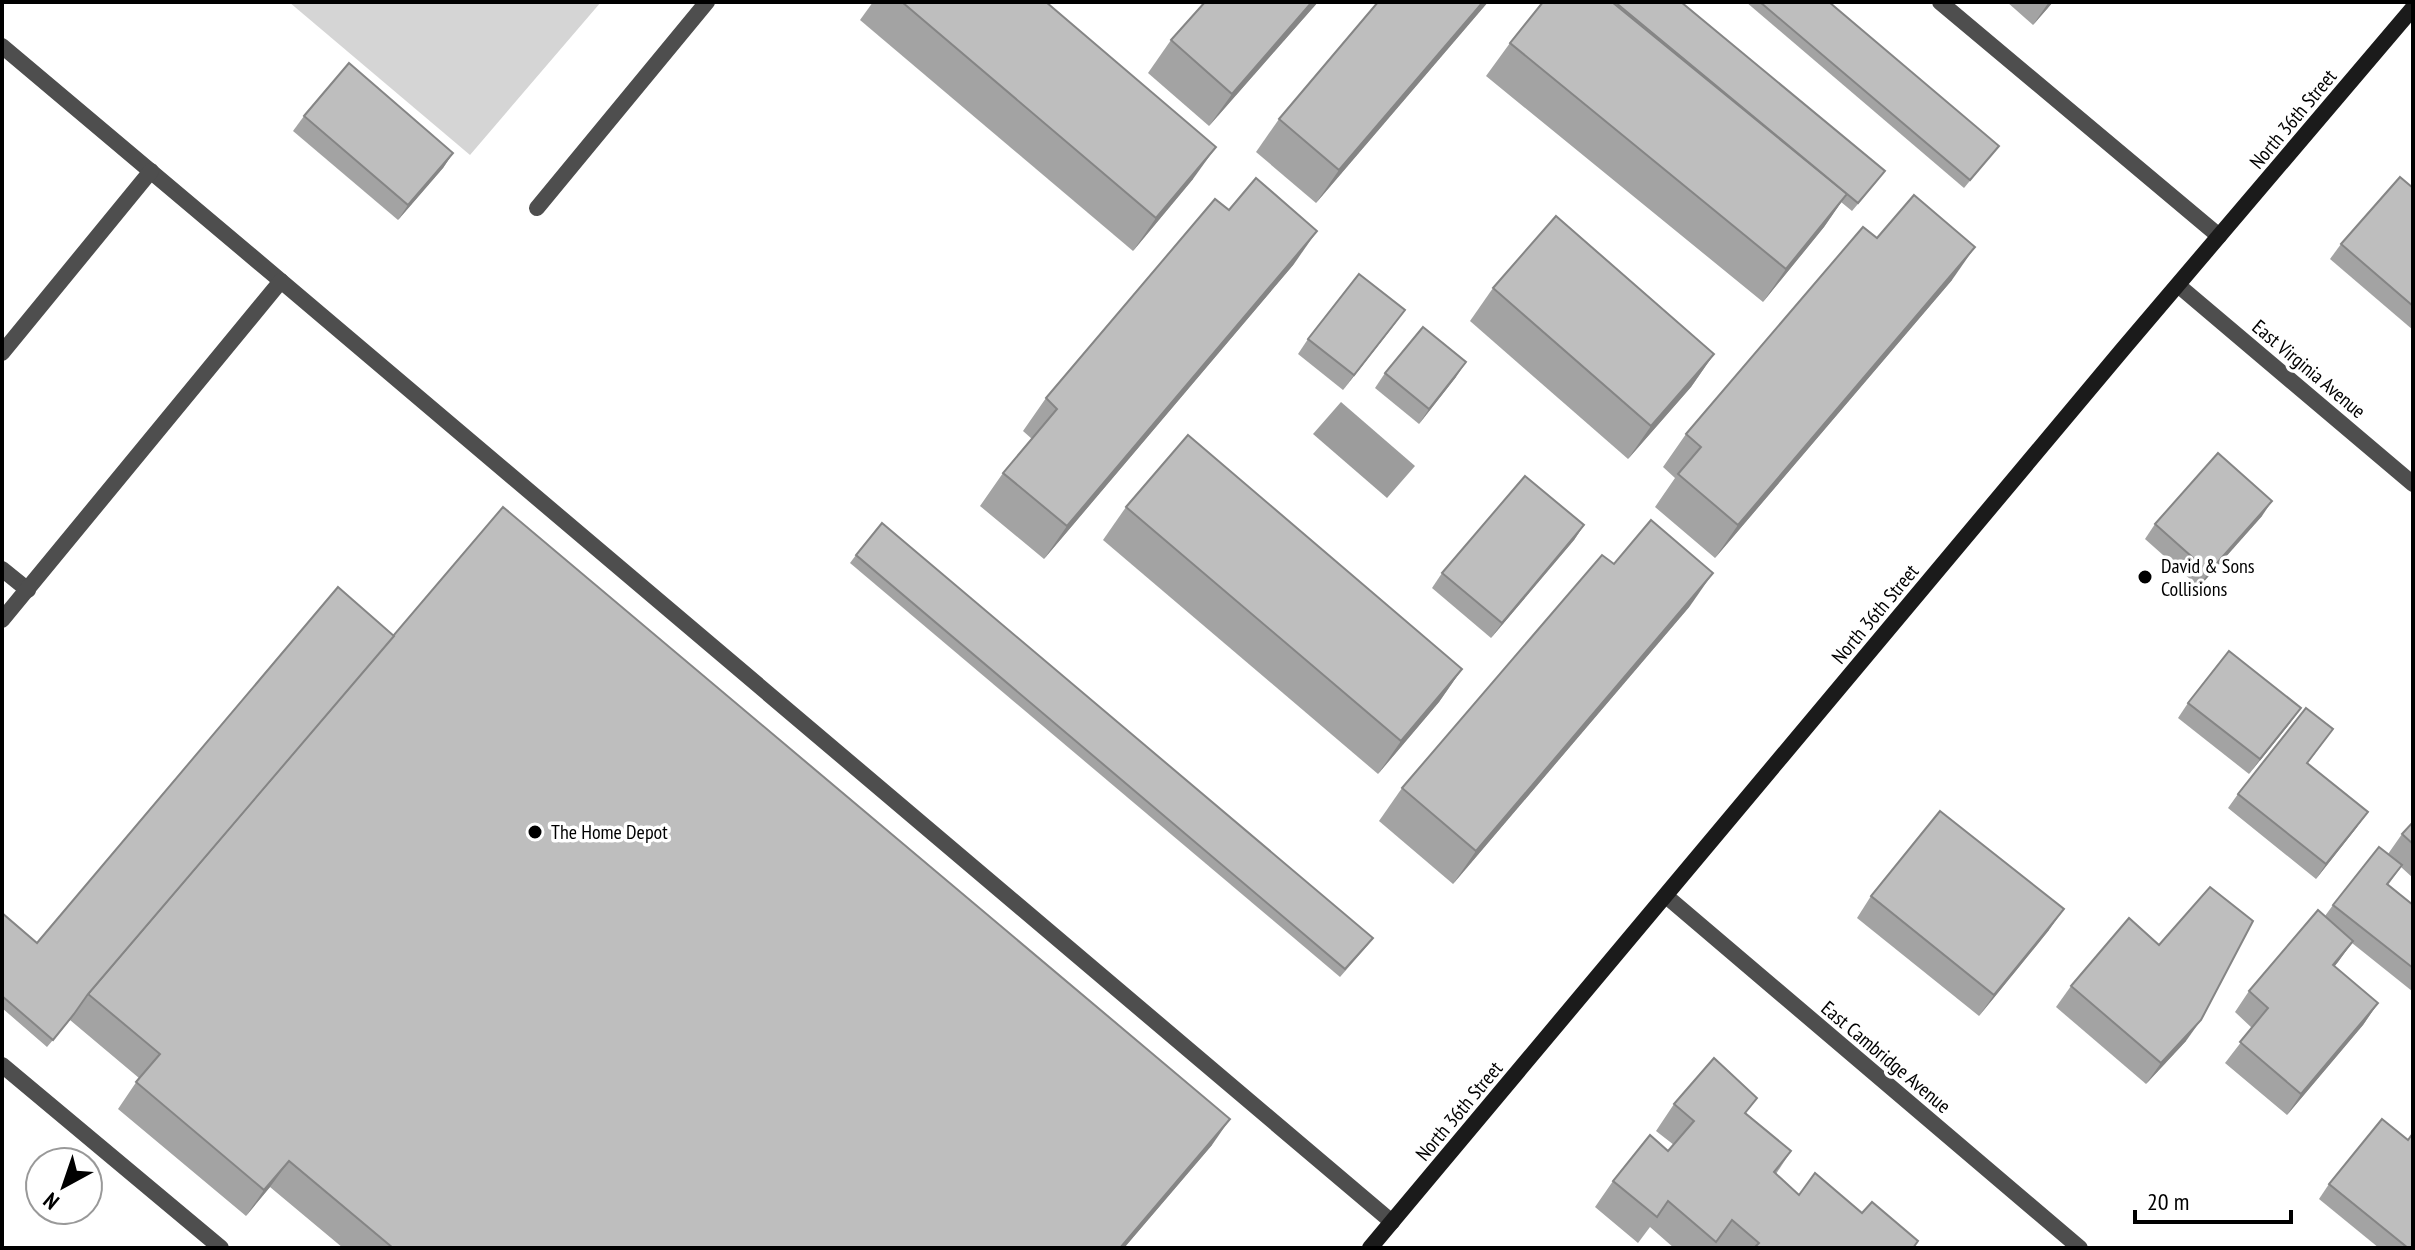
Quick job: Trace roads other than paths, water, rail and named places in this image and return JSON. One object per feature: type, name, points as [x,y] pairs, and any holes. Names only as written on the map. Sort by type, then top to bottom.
[{"type":"main road","name":"North 36th Street","points":[[1370,1248],[2413,8]]},
{"type":"street","points":[[537,208],[707,2]]},
{"type":"street","points":[[1940,2],[2219,236]]},
{"type":"street","points":[[2,46],[1392,1222]]},
{"type":"street","points":[[2,353],[151,171]]},
{"type":"street","points":[[2,620],[281,281]]},
{"type":"street","name":"East Virginia Avenue","points":[[2179,286],[2413,484]]},
{"type":"street","points":[[2,569],[28,590]]},
{"type":"street","name":"East Cambridge Avenue","points":[[1666,896],[2080,1248]]},
{"type":"street","points":[[2,1065],[221,1248]]},
{"type":"place","name":"David & Sons Collisions","points":[[2145,577]]},
{"type":"place","name":"The Home Depot","points":[[535,832]]}]
